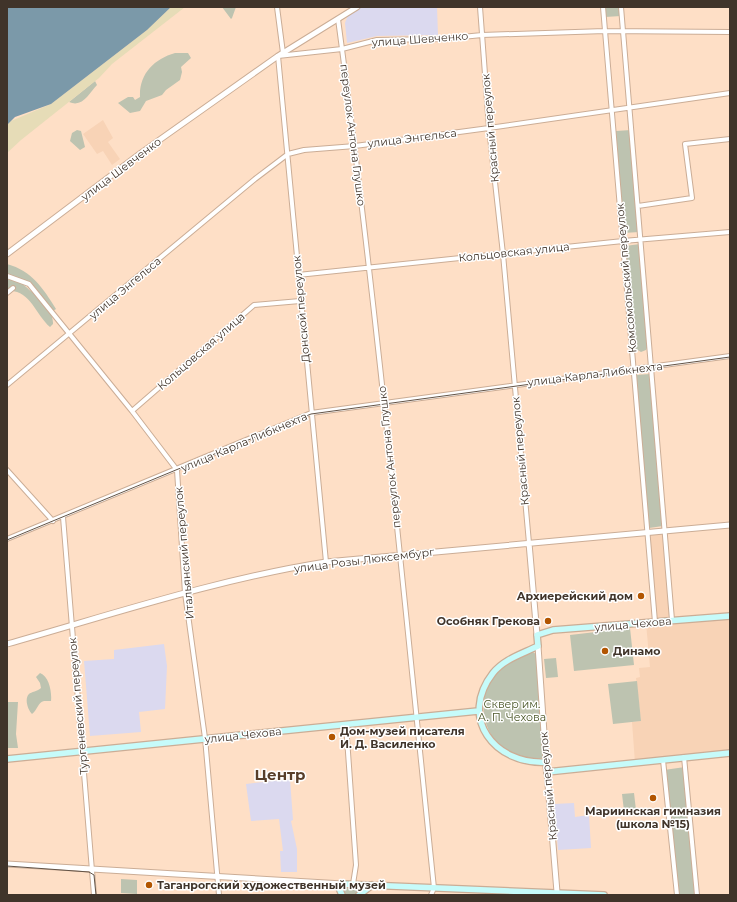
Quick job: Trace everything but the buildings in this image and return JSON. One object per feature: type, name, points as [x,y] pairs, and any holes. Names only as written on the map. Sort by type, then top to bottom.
[{"type":"main road","name":"улица Чехова","points":[[537,635],[553,630],[730,616]]},
{"type":"main road","name":"Красный переулок","points":[[537,635],[538,646]]},
{"type":"main road","points":[[538,646],[507,661],[494,672],[485,687],[478,711],[486,734],[498,748],[522,760],[546,762]]},
{"type":"main road","name":"улица Чехова","points":[[7,759],[416,716],[478,711]]},
{"type":"main road","points":[[547,772],[730,753]]},
{"type":"main road","name":"Красный переулок","points":[[546,762],[547,772]]},
{"type":"main road","points":[[341,893],[340,886],[344,884],[355,884],[499,893],[604,895]]},
{"type":"main road","points":[[355,884],[361,888],[360,894]]},
{"type":"main road","points":[[360,894],[372,885]]},
{"type":"street","name":"Донской переулок","points":[[277,7],[300,301],[326,562]]},
{"type":"street","points":[[280,54],[357,7]]},
{"type":"street","name":"Красный переулок","points":[[480,7],[489,128],[537,635]]},
{"type":"street","name":"Комсомольский переулок","points":[[603,7],[655,622]]},
{"type":"street","name":"Комсомольский переулок","points":[[622,7],[672,620]]},
{"type":"street","name":"переулок Антона Глушко","points":[[338,19],[355,146],[384,404],[434,888],[431,895]]},
{"type":"street","name":"улица Шевченко","points":[[7,254],[141,153],[280,54],[342,49],[377,40],[442,39],[482,35],[605,31],[730,32]]},
{"type":"street","name":"улица Энгельса","points":[[7,385],[70,335],[288,154],[304,150],[355,146],[730,93]]},
{"type":"street","points":[[638,206],[692,198],[685,144],[730,139]]},
{"type":"street","name":"Кольцовская улица","points":[[298,275],[623,241],[730,232]]},
{"type":"street","points":[[7,276],[29,284],[132,411],[177,470]]},
{"type":"street","points":[[7,293],[14,288]]},
{"type":"street","name":"Кольцовская улица","points":[[132,411],[254,305],[300,301]]},
{"type":"street","name":"улица Карла Либкнехта","points":[[7,539],[177,470],[311,413],[384,404],[514,384],[730,356]]},
{"type":"street","points":[[7,470],[53,521]]},
{"type":"street","name":"Итальянский переулок","points":[[177,470],[185,593],[205,738],[219,895]]},
{"type":"street","name":"Тургеневский переулок","points":[[63,517],[94,895]]},
{"type":"street","name":"улица Розы Люксембург","points":[[7,644],[185,593],[301,566],[326,562],[730,525]]},
{"type":"street","name":"Красный переулок","points":[[538,646],[546,762]]},
{"type":"street","points":[[346,724],[356,865],[355,884]]},
{"type":"street","points":[[684,758],[697,895]]},
{"type":"street","points":[[663,760],[677,895]]},
{"type":"street","name":"Красный переулок","points":[[547,772],[556,893]]},
{"type":"street","points":[[7,864],[344,884]]},
{"type":"street","points":[[333,883],[341,893]]},
{"type":"shaded area","points":[[7,7],[171,7],[147,30],[51,104],[15,117],[7,125]]},
{"type":"shaded area","points":[[362,7],[437,7],[438,35],[377,36],[347,43],[345,23],[348,15]]},
{"type":"shaded area","points":[[103,120],[113,138],[108,142],[120,159],[112,165],[103,151],[97,154],[83,134]]},
{"type":"shaded area","points":[[664,531],[672,620],[730,616],[730,753],[635,763],[632,722],[641,721],[636,678],[640,677],[639,668],[650,667],[646,623],[655,622],[648,532]]},
{"type":"shaded area","points":[[164,644],[167,666],[165,709],[139,712],[141,732],[90,736],[84,661],[114,659],[114,650]]},
{"type":"shaded area","points":[[290,779],[293,820],[291,821],[297,849],[297,872],[281,872],[280,851],[283,851],[279,819],[251,821],[246,784]]},
{"type":"shaded area","points":[[574,803],[575,817],[589,815],[591,848],[558,850],[554,804]]},
{"type":"green space","points":[[222,7],[236,7],[231,19]]},
{"type":"green space","points":[[605,7],[620,7],[621,16],[605,17]]},
{"type":"green space","points":[[175,53],[188,53],[191,58],[181,67],[182,72],[180,80],[166,90],[162,95],[146,101],[140,111],[130,113],[118,103],[128,97],[133,97],[135,100],[140,97],[142,81],[149,69],[154,63]]},
{"type":"green space","points":[[95,81],[97,85],[85,99],[78,103],[69,102]]},
{"type":"green space","points":[[77,130],[81,131],[85,147],[80,150],[70,141],[72,133]]},
{"type":"green space","points":[[631,130],[639,232],[624,233],[616,131]]},
{"type":"green space","points":[[640,244],[648,346],[646,350],[641,352],[633,347],[625,246]]},
{"type":"green space","points":[[7,264],[16,267],[30,276],[46,294],[56,309],[53,311],[30,286],[23,284],[47,307],[53,324],[50,327],[28,299],[16,292],[9,291],[7,288]]},
{"type":"green space","points":[[650,374],[663,526],[649,528],[636,375]]},
{"type":"green space","points":[[630,628],[634,665],[574,671],[570,635]]},
{"type":"green space","name":"Сквер им. А. П. Чехова","points":[[531,651],[536,654],[544,753],[542,758],[526,759],[511,755],[499,746],[490,734],[485,719],[484,704],[487,688],[495,674],[507,664]]},
{"type":"green space","points":[[556,658],[558,677],[546,678],[544,659]]},
{"type":"green space","points":[[40,673],[46,677],[48,681],[51,701],[42,702],[32,714],[28,707],[27,699],[29,694],[41,688],[36,677]]},
{"type":"green space","points":[[637,681],[641,721],[613,724],[608,684]]},
{"type":"green space","points":[[7,702],[18,702],[16,734],[18,748],[7,748]]},
{"type":"green space","points":[[685,767],[697,894],[677,895],[664,770]]},
{"type":"green space","points":[[634,793],[636,810],[624,811],[622,794]]},
{"type":"green space","points":[[121,879],[137,880],[137,894],[121,893]]},
{"type":"green space","points":[[346,887],[355,888],[357,890],[357,894],[345,895],[343,890]]},
{"type":"sand","points":[[171,7],[185,7],[112,64],[99,78],[21,140],[7,153],[7,125],[11,121],[51,104],[147,30]]},
{"type":"tram line","points":[[7,540],[311,414],[730,357]]},
{"type":"tram line","points":[[7,866],[89,872],[94,875],[96,895]]},
{"type":"place","name":"Архиерейский дом","points":[[641,596]]},
{"type":"place","name":"Особняк Грекова","points":[[548,621]]},
{"type":"place","name":"Динамо","points":[[605,651]]},
{"type":"place","name":"Дом-музей писателя И. Д. Василенко","points":[[332,737]]},
{"type":"place","name":"Мариинская гимназия (школа №15)","points":[[653,798]]},
{"type":"place","name":"Таганрогский художественный музей","points":[[149,885]]},
{"type":"district","name":"Центр","points":[[280,774]]}]
